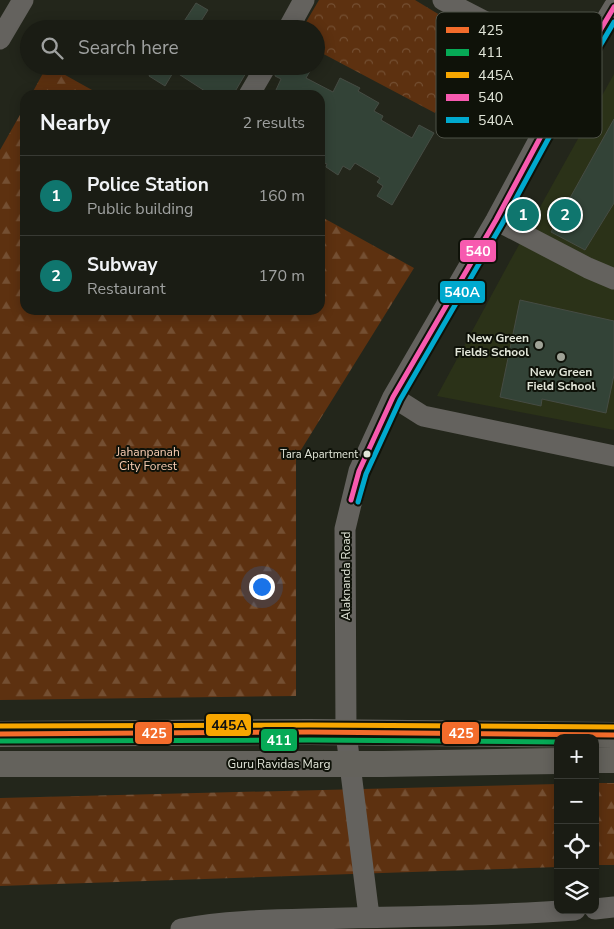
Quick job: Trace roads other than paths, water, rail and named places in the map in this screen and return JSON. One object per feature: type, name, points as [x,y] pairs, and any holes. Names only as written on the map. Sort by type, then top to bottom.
[{"type":"main road","points":[[0,734],[310,732],[614,734]]},
{"type":"main road","points":[[599,760],[614,760]]},
{"type":"main road","name":"Guru Ravidas Marg","points":[[0,764],[350,764],[554,761]]},
{"type":"street","points":[[293,20],[304,0]]},
{"type":"street","points":[[443,0],[466,12]]},
{"type":"street","name":"Alaknanda Road","points":[[602,27],[614,7]]},
{"type":"street","points":[[0,39],[12,9]]},
{"type":"street","points":[[252,90],[261,75]]},
{"type":"street","name":"Alaknanda Road","points":[[359,921],[350,764],[346,733],[345,530],[351,500],[359,471],[393,397],[496,220],[540,138]]},
{"type":"street","points":[[496,220],[588,268],[614,279]]},
{"type":"street","points":[[393,397],[423,416],[614,456]]},
{"type":"street","points":[[599,909],[614,907]]},
{"type":"street","points":[[181,929],[359,921],[416,923],[542,921],[563,914]]},
{"type":"place","name":"Police Station","points":[[523,215]]},
{"type":"place","name":"Subway","points":[[565,215]]},
{"type":"place","name":"New Green Fields School","points":[[539,345]]},
{"type":"place","name":"New Green Field School","points":[[561,357]]},
{"type":"place","name":"Tara Apartment","points":[[367,454]]},
{"type":"park label","name":"Jahanpanah City Forest","points":[[148,459]]}]
